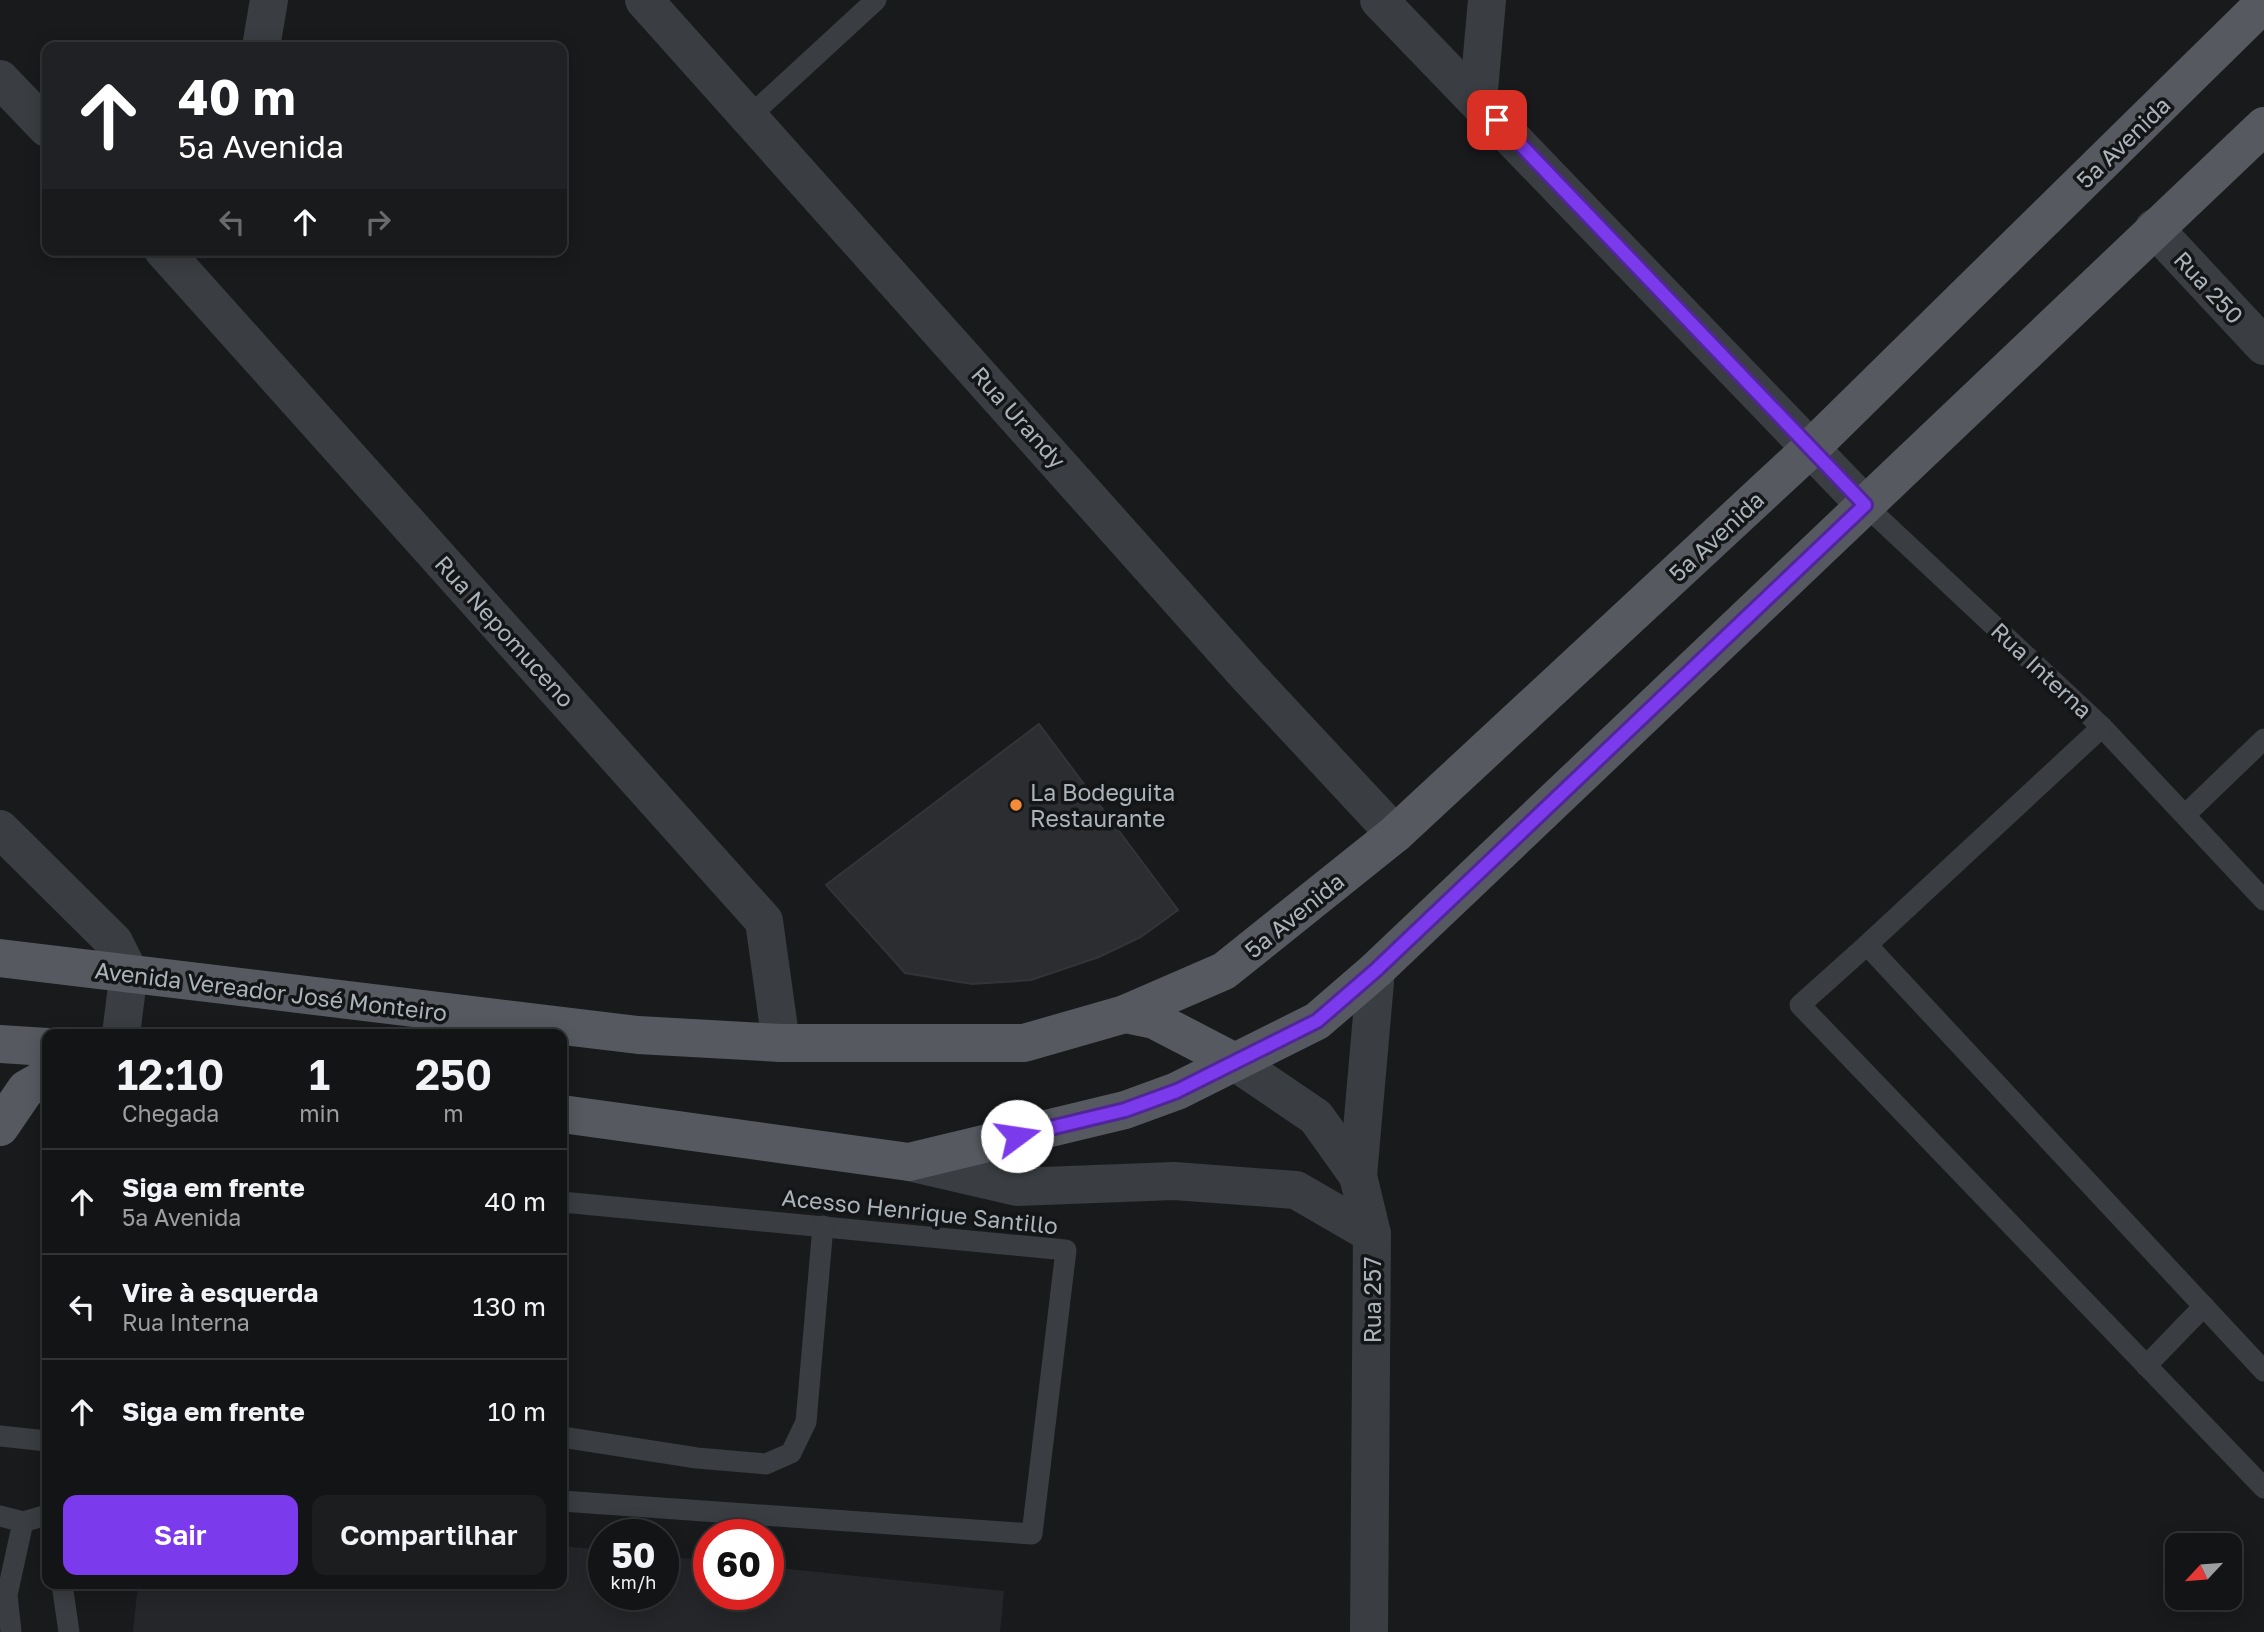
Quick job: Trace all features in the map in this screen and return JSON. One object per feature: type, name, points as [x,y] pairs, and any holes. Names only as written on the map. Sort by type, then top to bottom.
[{"type":"main road","name":"5ª Avenida","points":[[1125,1013],[1224,971],[1395,834],[1811,448],[2264,3]]},
{"type":"main road","points":[[567,1115],[909,1162],[1125,1110],[1177,1091],[1317,1021],[1376,970],[2264,126]]},
{"type":"main road","name":"Avenida Vereador José Monteiro","points":[[0,958],[638,1035],[781,1043],[1024,1043],[1125,1013]]},
{"type":"main road","points":[[1125,1013],[1154,1020],[1235,1062]]},
{"type":"main road","points":[[0,1044],[42,1047]]},
{"type":"main road","points":[[0,1126],[26,1089],[42,1080]]},
{"type":"street","points":[[262,42],[269,0]]},
{"type":"street","name":"Rua Urandy","points":[[644,0],[1246,674],[1395,834]]},
{"type":"street","name":"Rua Interna","points":[[1379,0],[1865,505]]},
{"type":"street","points":[[1478,101],[1488,0]]},
{"type":"street","points":[[0,79],[42,123]]},
{"type":"street","name":"Rua 250","points":[[2154,228],[2264,346]]},
{"type":"street","name":"Rua Nepomuceno","points":[[173,256],[764,921],[781,1043]]},
{"type":"street","points":[[0,829],[114,942],[129,972],[122,1029]]},
{"type":"street","name":"Rua 257","points":[[1369,1632],[1372,1234],[1358,1176],[1376,970]]},
{"type":"street","points":[[1235,1062],[1316,1117],[1358,1176]]},
{"type":"street","points":[[909,1162],[1017,1187],[1174,1181],[1296,1189],[1372,1234]]},
{"type":"lane","points":[[750,116],[876,0]]},
{"type":"lane","name":"Rua Interna","points":[[1865,505],[2102,727],[2264,900]]},
{"type":"lane","points":[[2102,727],[1800,1005],[2264,1488]]},
{"type":"lane","points":[[2185,816],[2264,739]]},
{"type":"lane","points":[[1867,945],[2264,1371]]},
{"type":"lane","name":"Acesso Henrique Santillo","points":[[567,1202],[1066,1250],[1031,1534],[567,1501]]},
{"type":"lane","points":[[567,1438],[697,1458],[766,1464],[791,1453],[806,1422],[823,1226]]},
{"type":"lane","points":[[2146,1366],[2204,1306]]},
{"type":"lane","points":[[0,1436],[42,1440]]},
{"type":"lane","points":[[0,1516],[23,1522],[42,1516]]},
{"type":"lane","points":[[11,1632],[7,1595],[23,1522]]},
{"type":"lane","points":[[63,1589],[69,1632]]},
{"type":"shaded area","points":[[567,1546],[588,1548],[588,1610],[679,1610],[679,1558],[693,1559],[693,1610],[784,1610],[784,1569],[1004,1591],[1000,1632],[133,1632],[137,1589],[567,1589]]},
{"type":"building","name":"La Bodeguita Restaurante","points":[[1039,724],[1178,910],[1141,937],[1099,957],[1031,980],[972,984],[905,973],[826,885]]},
{"type":"place","name":"La Bodeguita Restaurante","points":[[1016,805]]},
{"type":"route","points":[[1017,1136],[1125,1110],[1177,1091],[1317,1021],[1376,970],[1865,505],[1497,120]]}]
